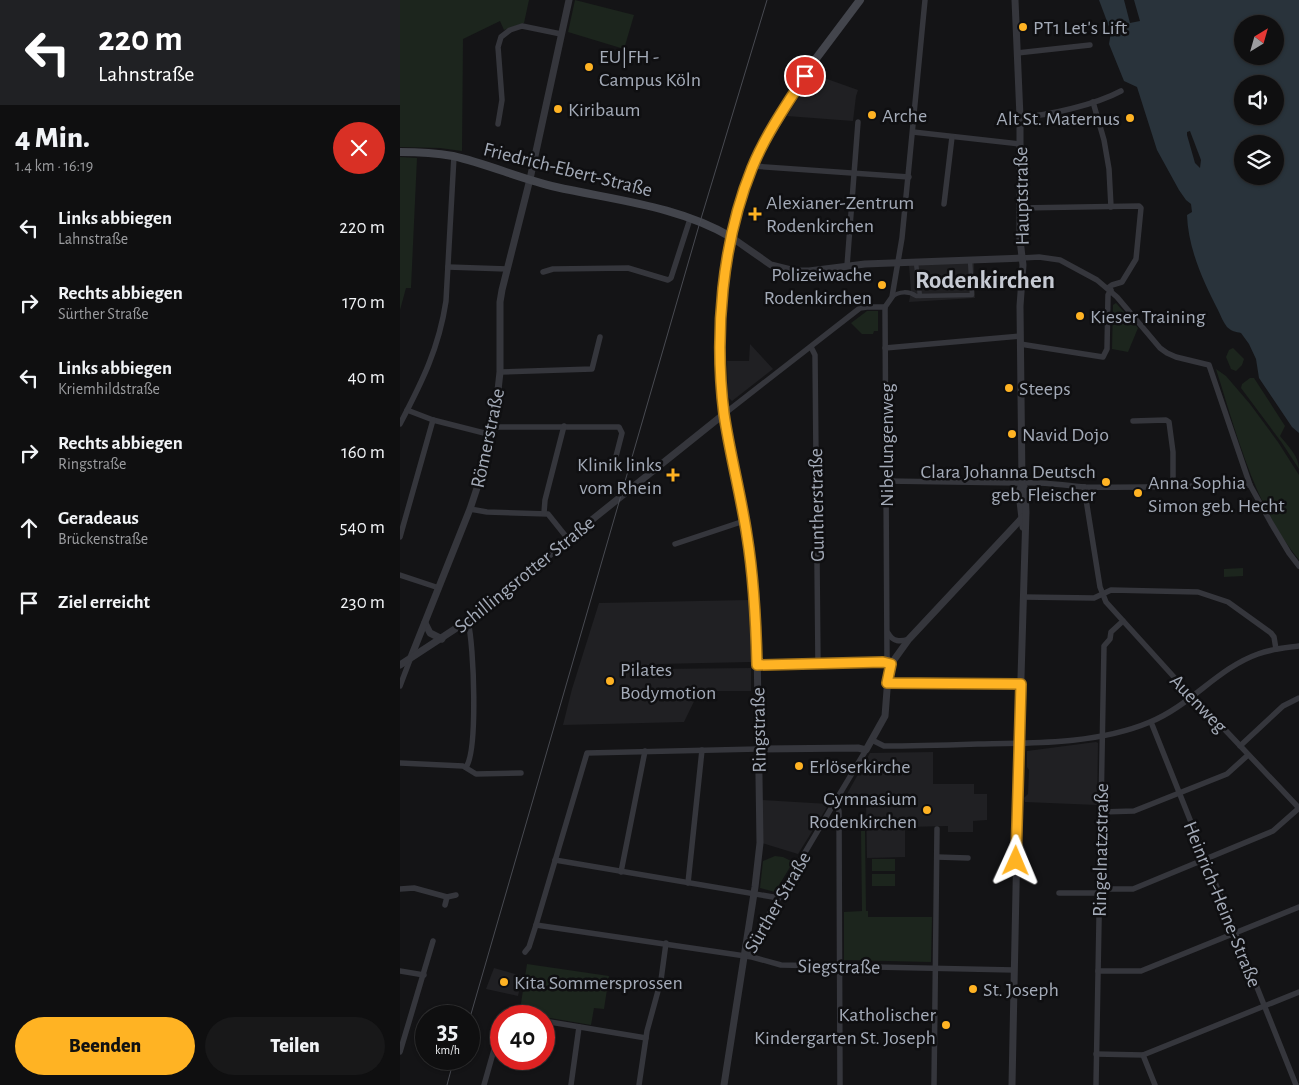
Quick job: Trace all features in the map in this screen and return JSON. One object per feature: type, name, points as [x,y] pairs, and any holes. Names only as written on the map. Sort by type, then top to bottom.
[{"type":"main road","points":[[731,237],[753,166],[790,99],[812,64],[860,0]]},
{"type":"main road","name":"Friedrich-Ebert-Straße","points":[[400,152],[422,152],[454,156],[554,187],[640,204],[693,220],[731,237]]},
{"type":"street","name":"Römerstraße","points":[[400,686],[401,676],[425,623],[480,483],[493,431],[500,372],[500,302],[530,180],[569,0]]},
{"type":"street","points":[[892,297],[914,132],[925,0]]},
{"type":"street","name":"Hauptstraße","points":[[1015,0],[1020,117],[1019,208],[1023,270],[1020,306],[1022,483],[1018,492],[1025,537]]},
{"type":"street","points":[[498,124],[502,100],[498,47],[501,37],[510,30],[522,26],[561,34]]},
{"type":"street","points":[[1016,53],[1090,45]]},
{"type":"street","points":[[1020,117],[1048,114],[1104,99],[1121,91]]},
{"type":"street","points":[[1093,102],[1104,140],[1109,169],[1111,207]]},
{"type":"street","points":[[847,266],[858,122]]},
{"type":"street","points":[[914,132],[1020,144]]},
{"type":"street","points":[[944,204],[952,137]]},
{"type":"street","points":[[400,424],[432,360],[439,338],[446,301],[454,156]]},
{"type":"street","points":[[753,166],[909,177]]},
{"type":"street","points":[[1019,208],[1141,208],[1136,258],[1122,282],[1112,285],[1109,289],[1107,349],[1103,356],[1020,344]]},
{"type":"street","points":[[544,272],[553,269],[622,268],[665,280],[670,279],[693,220]]},
{"type":"street","points":[[731,237],[769,263],[781,268],[804,271],[898,262],[1052,258],[1060,260],[1098,280],[1109,289],[1160,348],[1167,353],[1209,365],[1250,484],[1270,523],[1299,566]]},
{"type":"street","name":"Ringstraße","points":[[731,237],[725,274],[721,328],[721,373],[724,414],[754,586],[757,665],[760,843],[745,956]]},
{"type":"street","points":[[885,307],[897,293],[911,292],[916,296],[974,297],[970,260]]},
{"type":"street","points":[[916,262],[920,296]]},
{"type":"street","points":[[448,267],[507,270]]},
{"type":"street","name":"Schillingsrotter Straße","points":[[400,664],[442,639],[487,608],[568,539],[724,414],[862,308],[885,307]]},
{"type":"street","name":"Nibelungenweg","points":[[885,307],[887,657],[891,664]]},
{"type":"street","points":[[885,348],[1020,336]]},
{"type":"street","points":[[500,372],[592,369],[600,337]]},
{"type":"street","name":"Guntherstraße","points":[[811,347],[815,355],[818,664]]},
{"type":"street","points":[[407,410],[433,420],[493,431],[564,426],[614,426],[621,430],[622,433],[613,468]]},
{"type":"street","points":[[400,537],[433,420]]},
{"type":"street","points":[[1133,421],[1166,420],[1169,422],[1173,452],[1173,487]]},
{"type":"street","points":[[544,513],[545,500],[564,426]]},
{"type":"street","points":[[886,481],[1035,482],[1084,487],[1173,487],[1250,484]]},
{"type":"street","name":"Hauptstraße","points":[[1022,483],[1025,489],[1025,537]]},
{"type":"street","points":[[1084,487],[1102,594]]},
{"type":"street","name":"Hauptstraße","points":[[1011,528],[1019,504]]},
{"type":"street","points":[[470,509],[487,512],[548,514],[568,539]]},
{"type":"street","points":[[1021,519],[1026,512]]},
{"type":"street","name":"Sürther Straße","points":[[724,1085],[745,956],[753,950],[762,926],[885,716],[887,683],[891,664],[909,639],[1021,519]]},
{"type":"street","points":[[675,544],[744,521]]},
{"type":"street","points":[[1011,528],[1021,530],[1025,537],[1012,1085]]},
{"type":"street","points":[[400,575],[439,588]]},
{"type":"street","points":[[1023,597],[1094,598],[1111,590],[1198,592],[1228,602],[1271,633],[1274,637],[1276,649]]},
{"type":"street","name":"Auenweg","points":[[1102,594],[1123,622],[1192,698],[1299,808]]},
{"type":"street","points":[[466,767],[471,757],[474,691],[471,634],[468,622]]},
{"type":"street","name":"Ringelnatzstraße","points":[[1096,1085],[1104,646],[1110,639],[1111,632],[1123,622]]},
{"type":"street","points":[[425,623],[430,633],[442,639]]},
{"type":"street","points":[[887,631],[890,638],[896,641],[909,639]]},
{"type":"street","points":[[872,740],[884,746],[1053,742],[1132,729],[1151,722],[1192,698],[1218,678],[1258,654],[1299,646]]},
{"type":"street","points":[[757,665],[883,662],[891,664]]},
{"type":"street","points":[[887,683],[1021,684]]},
{"type":"street","points":[[1240,746],[1283,706],[1299,698]]},
{"type":"street","name":"Heinrich-Heine-Straße","points":[[1151,722],[1296,1085]]},
{"type":"street","points":[[524,952],[529,947],[536,926],[587,753],[758,748],[858,748],[866,750]]},
{"type":"street","points":[[688,882],[702,750]]},
{"type":"street","points":[[622,872],[645,751]]},
{"type":"street","points":[[1101,812],[1134,812],[1227,774],[1248,755]]},
{"type":"street","points":[[400,763],[466,767],[476,774],[521,773]]},
{"type":"street","points":[[514,765],[514,773]]},
{"type":"street","points":[[836,802],[839,811],[840,1085]]},
{"type":"street","points":[[1060,892],[1133,889],[1273,832],[1299,808]]},
{"type":"street","points":[[934,1085],[937,829]]},
{"type":"street","points":[[937,857],[968,858]]},
{"type":"street","points":[[555,860],[779,898]]},
{"type":"street","points":[[400,889],[414,888],[447,897],[456,895]]},
{"type":"street","points":[[445,905],[447,897]]},
{"type":"street","points":[[1098,971],[1141,971],[1299,907]]},
{"type":"street","name":"Siegstraße","points":[[536,926],[666,943],[745,956],[780,964],[1014,970]]},
{"type":"street","points":[[400,1052],[434,941]]},
{"type":"street","points":[[639,1085],[646,1038],[662,976],[666,943]]},
{"type":"street","points":[[400,971],[424,975]]},
{"type":"street","points":[[1096,1054],[1143,1055],[1299,992]]},
{"type":"street","points":[[555,1023],[646,1038]]},
{"type":"street","points":[[570,1085],[579,1027]]},
{"type":"street","points":[[1143,1055],[1155,1085]]},
{"type":"street","points":[[484,1085],[490,1064]]},
{"type":"shaded area","points":[[400,0],[529,0],[524,23],[504,30],[500,21],[463,39],[462,151],[440,148],[400,147]]},
{"type":"shaded area","points":[[575,0],[634,15],[624,49],[568,32]]},
{"type":"shaded area","points":[[1099,0],[1299,0],[1299,433],[1292,427],[1259,378],[1256,359],[1249,344],[1241,333],[1227,327],[1223,321],[1207,288],[1193,252],[1187,215],[1192,212],[1191,204],[1179,190],[1157,150],[1137,87],[1124,81],[1109,44],[1111,32]]},
{"type":"shaded area","points":[[813,74],[858,90],[853,121],[787,116]]},
{"type":"shaded area","points":[[400,157],[417,158],[411,288],[406,288],[400,310]]},
{"type":"shaded area","points":[[974,262],[975,298],[909,302],[911,292],[909,265]]},
{"type":"shaded area","points":[[1116,303],[1138,328],[1128,352],[1112,349],[1113,305]]},
{"type":"shaded area","points":[[867,311],[878,311],[878,331],[874,331],[873,334],[862,334],[851,323]]},
{"type":"shaded area","points":[[750,344],[773,369],[732,401],[728,397],[727,361],[749,361]]},
{"type":"shaded area","points":[[1233,348],[1244,359],[1242,365],[1236,371],[1231,369],[1226,357],[1229,350]]},
{"type":"shaded area","points":[[1216,369],[1226,376],[1250,404],[1299,475],[1299,560],[1283,539],[1258,493]]},
{"type":"shaded area","points":[[1250,378],[1254,378],[1285,426],[1280,436],[1295,455],[1299,469],[1241,388],[1242,384]]},
{"type":"shaded area","points":[[1243,568],[1243,576],[1224,577],[1224,569]]},
{"type":"shaded area","points":[[749,600],[751,662],[657,664],[656,670],[751,668],[751,691],[699,691],[684,722],[563,725],[572,689],[599,603]]},
{"type":"shaded area","points":[[1098,743],[1097,805],[1025,802],[1024,798],[1028,794],[1029,770],[1027,767],[1027,751]]},
{"type":"shaded area","name":"Gymnasium Rodenkirchen","points":[[933,752],[933,784],[974,784],[974,794],[987,794],[987,820],[973,821],[973,832],[948,832],[948,826],[905,827],[905,857],[867,858],[866,800],[843,801],[870,753]]},
{"type":"shaded area","points":[[762,800],[829,804],[798,854],[762,843]]},
{"type":"shaded area","points":[[861,831],[865,831],[866,911],[868,911],[868,917],[932,917],[931,962],[844,960],[844,912],[862,911]]},
{"type":"shaded area","points":[[775,856],[783,857],[793,862],[775,892],[760,888],[763,861]]},
{"type":"shaded area","points":[[872,859],[895,859],[895,871],[872,871]]},
{"type":"shaded area","points":[[872,874],[895,874],[895,886],[872,886]]},
{"type":"shaded area","points":[[527,964],[609,976],[604,1009],[594,1008],[591,1025],[555,1019],[555,1005],[521,1005]]},
{"type":"shaded area","name":"Kita Sommersprossen","points":[[494,968],[522,976],[518,996],[486,989]]},
{"type":"pier","points":[[1124,0],[1134,0],[1140,21],[1130,23]]},
{"type":"pier","points":[[1190,131],[1201,160],[1200,168],[1195,163],[1187,135],[1187,132]]},
{"type":"tram line","points":[[474,1005],[700,222],[767,0]]},
{"type":"tram line","points":[[447,1085],[451,1070]]},
{"type":"place","name":"PT1 Let's Lift","points":[[1023,27]]},
{"type":"place","name":"EU|FH - Campus Köln","points":[[589,67]]},
{"type":"place","name":"Kiribaum","points":[[558,109]]},
{"type":"place","name":"Arche","points":[[872,115]]},
{"type":"place","name":"Alt St. Maternus","points":[[1130,118]]},
{"type":"place","name":"Alexianer-Zentrum Rodenkirchen","points":[[755,214]]},
{"type":"place","name":"Polizeiwache Rodenkirchen","points":[[882,285]]},
{"type":"place","name":"Kieser Training","points":[[1080,316]]},
{"type":"place","name":"Steeps","points":[[1009,388]]},
{"type":"place","name":"Navid Dojo","points":[[1012,434]]},
{"type":"place","name":"Klinik links vom Rhein","points":[[673,475]]},
{"type":"place","name":"Clara Johanna Deutsch geb. Fleischer","points":[[1106,482]]},
{"type":"place","name":"Anna Sophia Simon geb. Hecht","points":[[1138,493]]},
{"type":"place","name":"Pilates Bodymotion","points":[[610,681]]},
{"type":"place","name":"Erlöserkirche","points":[[799,766]]},
{"type":"place","name":"Gymnasium Rodenkirchen","points":[[927,810]]},
{"type":"place","name":"Kita Sommersprossen","points":[[504,982]]},
{"type":"place","name":"St. Joseph","points":[[973,989]]},
{"type":"place","name":"Katholischer Kindergarten St. Joseph","points":[[946,1025]]},
{"type":"district","name":"Rodenkirchen","points":[[985,279]]},
{"type":"route","points":[[805,76],[753,166],[733,226],[723,295],[721,348],[723,401],[753,577],[757,665],[883,662],[891,664],[887,683],[1021,684],[1016,861]]}]
